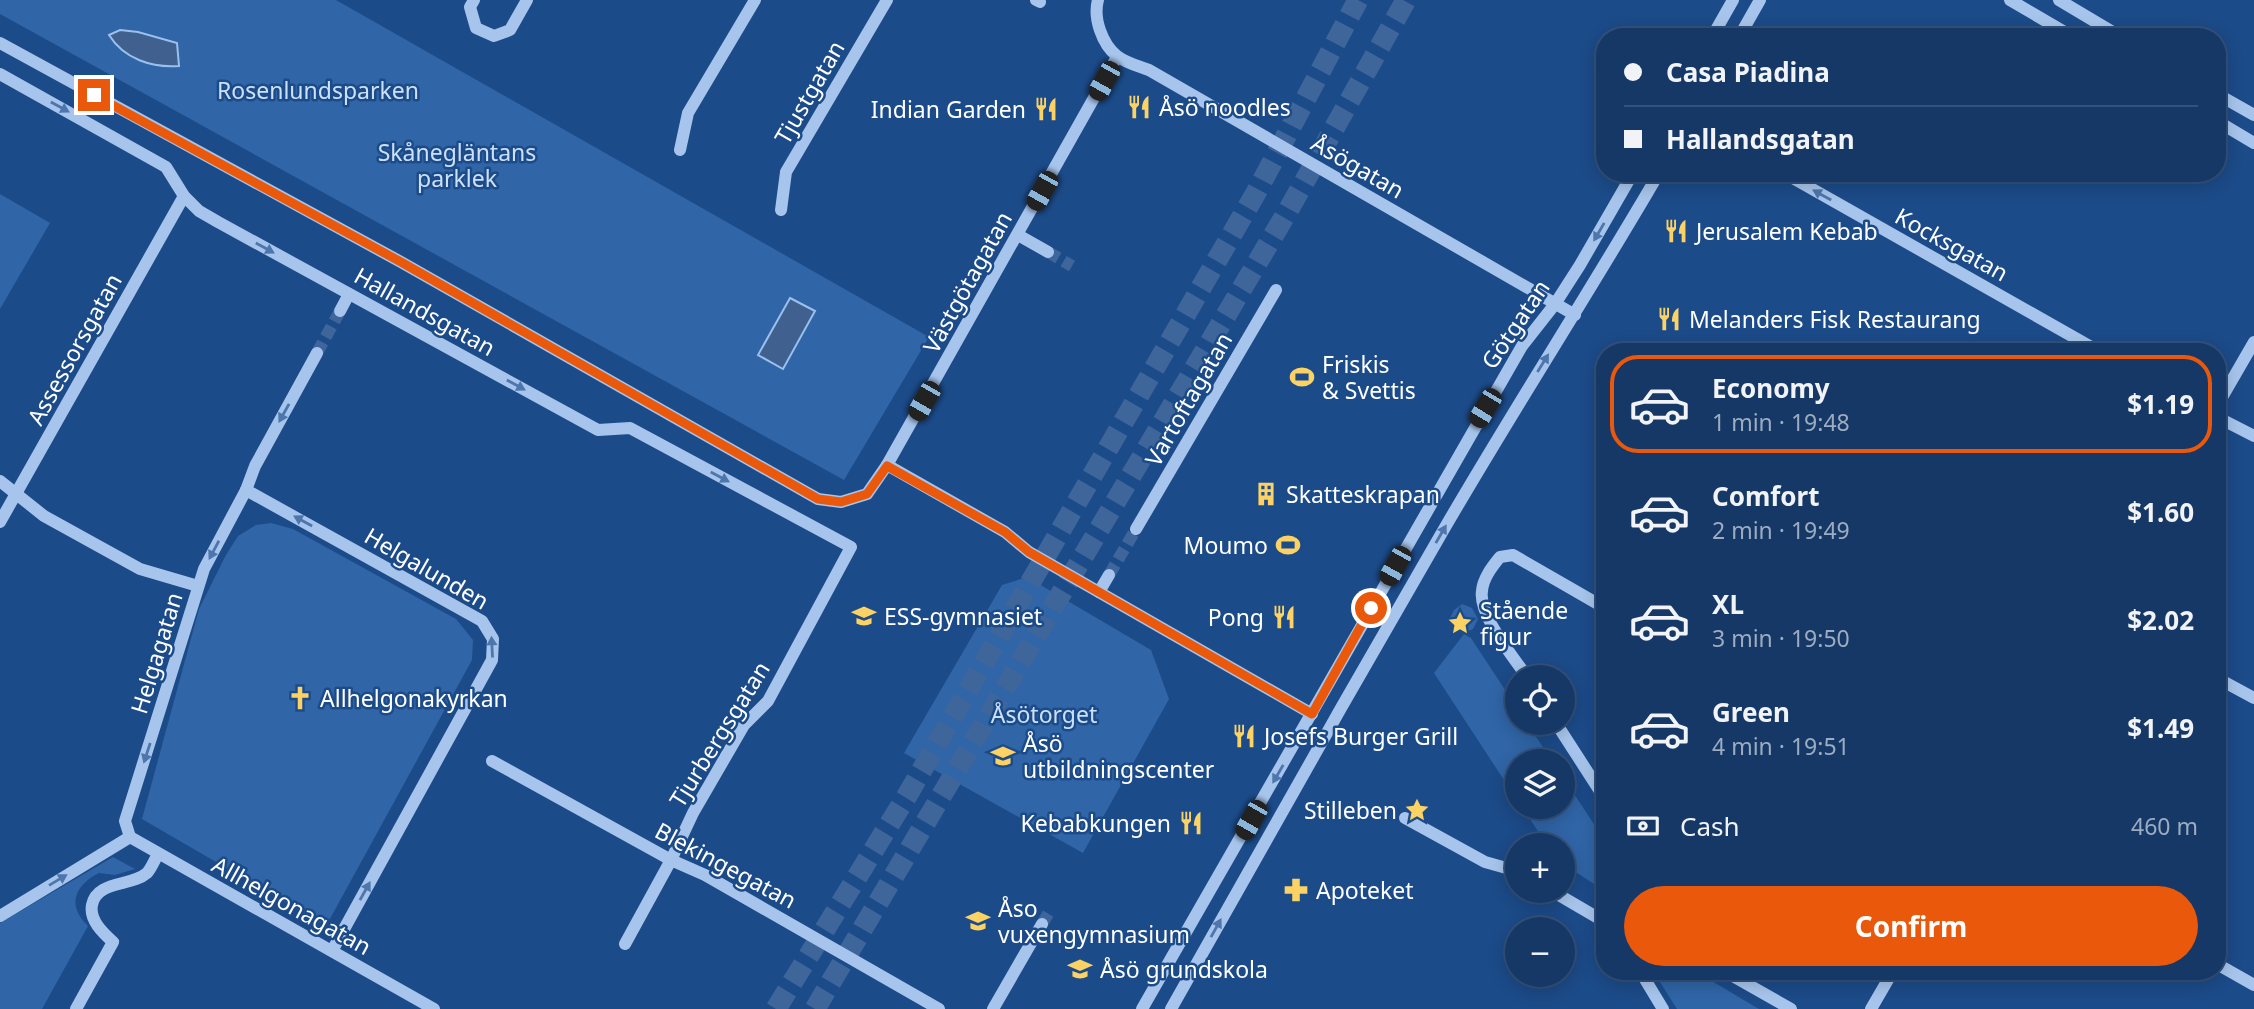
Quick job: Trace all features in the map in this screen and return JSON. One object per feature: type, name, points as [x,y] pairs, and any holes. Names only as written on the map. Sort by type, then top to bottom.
[{"type":"street","points":[[474,0],[470,7],[476,27],[494,36],[509,30],[527,0]]},
{"type":"street","points":[[680,150],[688,113],[755,0]]},
{"type":"street","name":"Tjustgatan","points":[[781,210],[786,172],[887,0]]},
{"type":"street","points":[[1098,0],[1096,9],[1101,35],[1117,57]]},
{"type":"street","points":[[1717,28],[1733,0]]},
{"type":"street","points":[[1744,28],[1760,0]]},
{"type":"street","points":[[2010,0],[2058,28]]},
{"type":"street","points":[[2059,0],[2106,28]]},
{"type":"street","name":"Hallandsgatan","points":[[0,43],[401,262],[818,499],[841,502],[854,499]]},
{"type":"street","name":"Västgötagatan","points":[[854,499],[867,494],[887,466],[1117,57]]},
{"type":"street","name":"Åsögatan","points":[[1117,57],[1149,70],[1575,315]]},
{"type":"street","name":"Hallandsgatan","points":[[0,74],[166,167],[184,196],[199,211],[598,430],[630,428],[850,547]]},
{"type":"street","points":[[2226,99],[2254,115]]},
{"type":"street","points":[[2226,126],[2254,143]]},
{"type":"street","name":"Götgatan","points":[[1142,1009],[1522,346],[1555,304],[1628,182]]},
{"type":"street","name":"Götgatan","points":[[1171,1009],[1313,755],[1440,537],[1654,182]]},
{"type":"street","name":"Kocksgatan","points":[[1800,182],[2084,343]]},
{"type":"street","name":"Assessorsgatan","points":[[0,522],[184,196]]},
{"type":"street","points":[[1017,235],[1048,253]]},
{"type":"street","name":"Vartoftagatan","points":[[1136,529],[1276,290]]},
{"type":"street","points":[[340,312],[349,294]]},
{"type":"street","points":[[2226,390],[2254,342]]},
{"type":"street","name":"Helgagatan","points":[[130,837],[125,821],[204,569],[246,490],[255,466],[317,353]]},
{"type":"street","points":[[2226,422],[2254,436]]},
{"type":"street","points":[[887,466],[1005,532],[1029,552],[1312,714]]},
{"type":"street","points":[[0,481],[44,516],[140,569],[198,586]]},
{"type":"street","name":"Helgalunden","points":[[246,490],[482,621],[493,639],[492,660],[332,951]]},
{"type":"street","name":"Tjurbergsgatan","points":[[625,944],[671,860],[692,813],[744,726],[768,701],[850,547]]},
{"type":"street","points":[[1519,665],[1485,612],[1481,592],[1492,567],[1500,557],[1513,555],[1596,603]]},
{"type":"street","points":[[1098,592],[1109,575]]},
{"type":"street","points":[[2226,683],[2254,698]]},
{"type":"street","points":[[1564,735],[1596,785]]},
{"type":"street","name":"Blekingegatan","points":[[492,761],[671,860],[705,875],[939,1009]]},
{"type":"street","points":[[1405,818],[1485,862],[1505,868]]},
{"type":"street","points":[[0,916],[130,837]]},
{"type":"street","name":"Allhelgonagatan","points":[[130,837],[434,1009]]},
{"type":"street","points":[[76,1009],[113,942],[100,930],[91,910],[93,899],[107,887],[147,873],[158,853]]},
{"type":"street","points":[[1573,903],[1596,917]]},
{"type":"street","points":[[993,1009],[1042,924]]},
{"type":"street","points":[[2226,969],[2254,985]]},
{"type":"street","points":[[1645,980],[1663,1009]]},
{"type":"street","points":[[1740,980],[1791,1009]]},
{"type":"street","points":[[1871,1009],[1888,980]]},
{"type":"green space","name":"Rosenlundsparken","points":[[0,0],[336,0],[929,337],[844,480],[0,14]]},
{"type":"green space","points":[[0,194],[50,223],[0,309]]},
{"type":"green space","points":[[271,523],[293,529],[456,619],[473,640],[472,660],[326,926],[142,819],[199,609],[238,536],[256,525]]},
{"type":"green space","name":"Åsötorget","points":[[1027,577],[1151,650],[1169,699],[1083,853],[904,753],[1002,585]]},
{"type":"green space","points":[[1462,604],[1472,608],[1478,619],[1473,629],[1467,632],[1505,690],[1505,735],[1535,735],[1544,749],[1505,749],[1505,782],[1434,673],[1464,634],[1454,628],[1449,620],[1454,610]]},
{"type":"green space","points":[[1575,795],[1596,827],[1596,885],[1575,872],[1575,833],[1539,833],[1530,819],[1575,819]]},
{"type":"green space","points":[[113,857],[135,869],[115,875],[99,873],[79,890],[75,903],[77,911],[88,926],[42,1009],[0,1009],[0,923]]},
{"type":"green space","points":[[1659,980],[1710,980],[1759,1009],[1677,1009]]},
{"type":"shaded area","points":[[120,30],[177,43],[179,66],[149,63],[131,56],[109,35]]},
{"type":"shaded area","points":[[790,298],[815,311],[783,369],[758,355]]},
{"type":"tunnel","points":[[776,1009],[908,794],[1257,191],[1358,0]]},
{"type":"tunnel","points":[[815,1009],[1289,209],[1406,0]]},
{"type":"tunnel","points":[[1048,252],[1072,266]]},
{"type":"tunnel","points":[[317,353],[340,311]]},
{"type":"tunnel","points":[[1109,575],[1136,529]]},
{"type":"tunnel","points":[[1042,924],[1051,909]]},
{"type":"place","name":"Åsö noodles","points":[[1139,107]]},
{"type":"place","name":"Indian Garden","points":[[1046,109]]},
{"type":"place","name":"Jerusalem Kebab","points":[[1676,231]]},
{"type":"place","name":"Melanders Fisk Restaurang","points":[[1669,319]]},
{"type":"place","name":"Friskis & Svettis","points":[[1302,377]]},
{"type":"place","name":"Skatteskrapan","points":[[1266,494]]},
{"type":"place","name":"Moumo","points":[[1288,545]]},
{"type":"place","name":"ESS-gymnasiet","points":[[864,616]]},
{"type":"place","name":"Pong","points":[[1284,617]]},
{"type":"place","name":"Stående figur","points":[[1460,623]]},
{"type":"place","name":"Allhelgonakyrkan","points":[[300,698]]},
{"type":"place","name":"Josefs Burger Grill","points":[[1244,736]]},
{"type":"place","name":"Åsö utbildningscenter","points":[[1003,756]]},
{"type":"place","name":"Stilleben","points":[[1417,810]]},
{"type":"place","name":"Kebabkungen","points":[[1191,823]]},
{"type":"place","name":"Apoteket","points":[[1296,890]]},
{"type":"place","name":"Åso vuxengymnasium","points":[[978,921]]},
{"type":"place","name":"Åsö grundskola","points":[[1080,969]]},
{"type":"route","points":[[94,95],[401,262],[818,499],[841,502],[867,494],[887,466],[1005,532],[1029,552],[1312,714],[1371,608]]},
{"type":"park label","name":"Skånegläntans parklek","points":[[457,165]]}]
